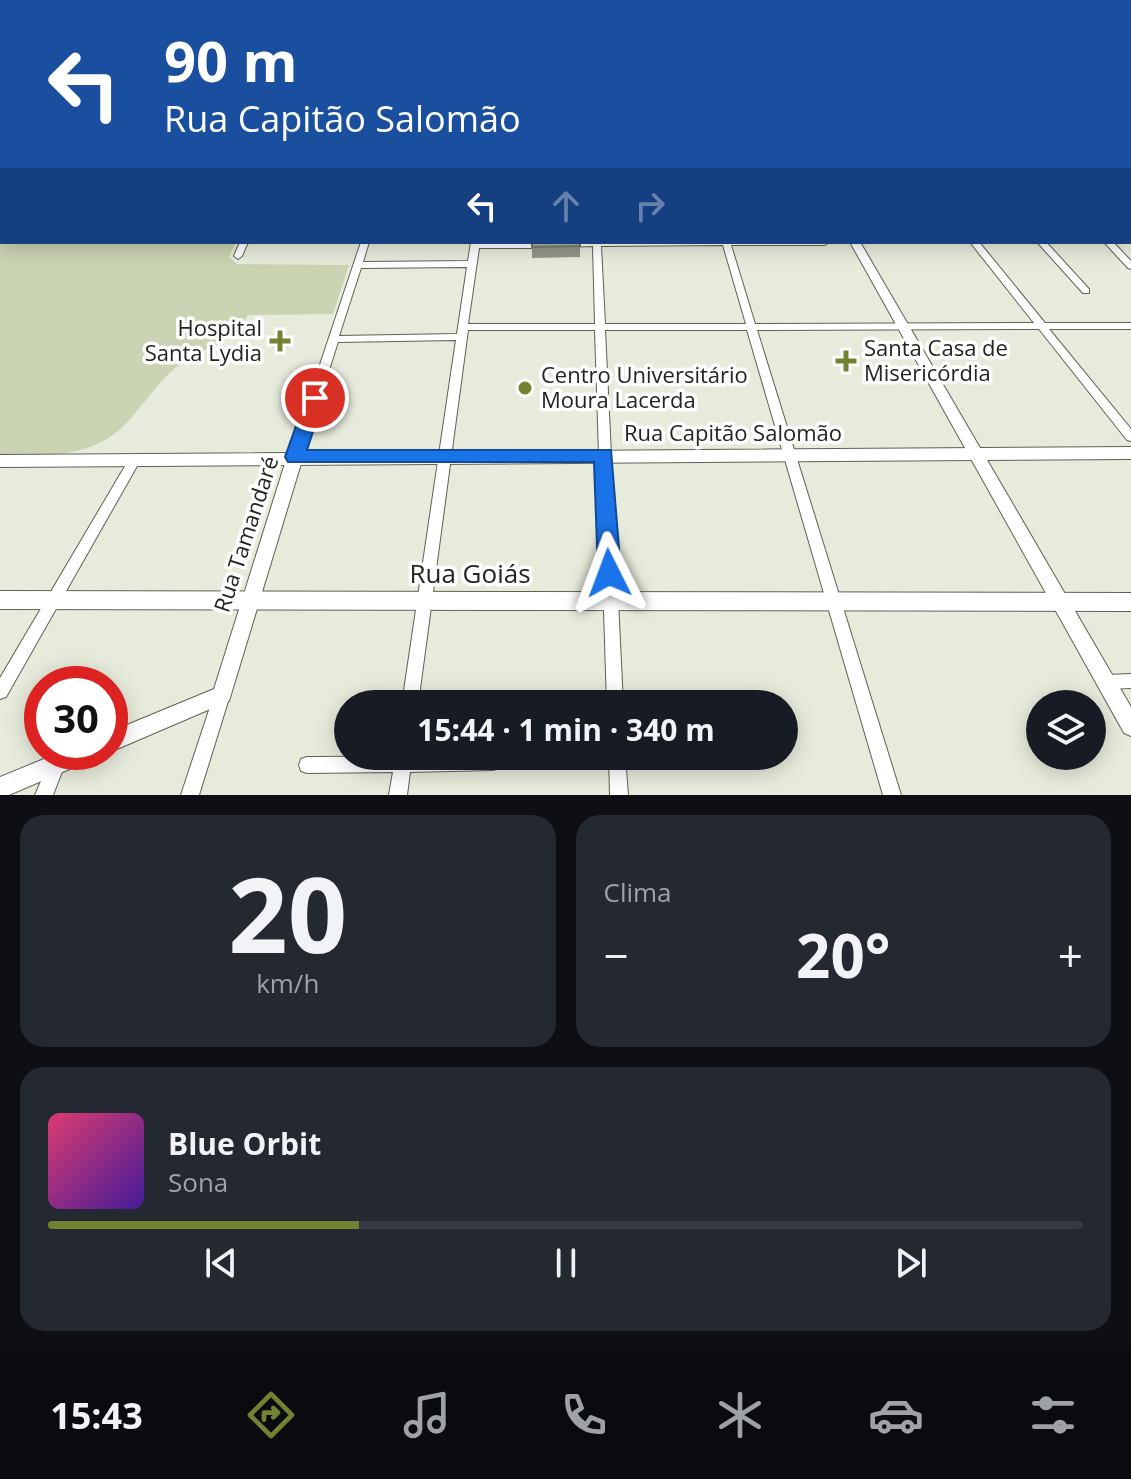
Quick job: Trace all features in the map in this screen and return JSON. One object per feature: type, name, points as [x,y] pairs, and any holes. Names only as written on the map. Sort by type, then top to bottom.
[{"type":"main road","name":"Rua Capitão Salomão","points":[[0,461],[1131,453]]},
{"type":"main road","name":"Rua Goiás","points":[[0,600],[1131,602]]},
{"type":"street","points":[[238,256],[243,244]]},
{"type":"street","name":"Rua Tamandaré","points":[[190,795],[248,602],[364,244]]},
{"type":"street","points":[[412,690],[442,456],[464,332],[475,244]]},
{"type":"street","points":[[597,244],[614,690]]},
{"type":"street","points":[[726,244],[892,795]]},
{"type":"street","points":[[856,244],[1131,726]]},
{"type":"street","points":[[976,244],[1131,437]]},
{"type":"street","points":[[1043,244],[1086,291]]},
{"type":"street","points":[[1110,244],[1131,266]]},
{"type":"street","points":[[357,265],[472,264]]},
{"type":"street","points":[[335,339],[600,327],[1131,326]]},
{"type":"street","points":[[0,692],[135,459]]},
{"type":"street","points":[[1106,682],[1131,681]]},
{"type":"street","points":[[128,734],[222,695]]},
{"type":"street","points":[[307,765],[334,763]]},
{"type":"street","points":[[0,788],[43,770]]},
{"type":"street","points":[[44,795],[54,770]]},
{"type":"street","points":[[398,795],[401,770]]},
{"type":"street","points":[[618,770],[619,795]]},
{"type":"green space","points":[[0,244],[235,244],[229,257],[237,264],[349,265],[333,314],[248,315],[229,338],[175,369],[127,422],[106,440],[62,454],[0,457]]},
{"type":"building","points":[[532,244],[580,244],[580,246],[532,247]]},
{"type":"place","name":"Hospital Santa Lydia","points":[[280,341]]},
{"type":"place","name":"Santa Casa de Misericórdia","points":[[846,361]]},
{"type":"place","name":"Centro Universitário Moura Lacerda","points":[[525,388]]},
{"type":"route","points":[[315,398],[295,457],[604,455],[609,573]]}]
